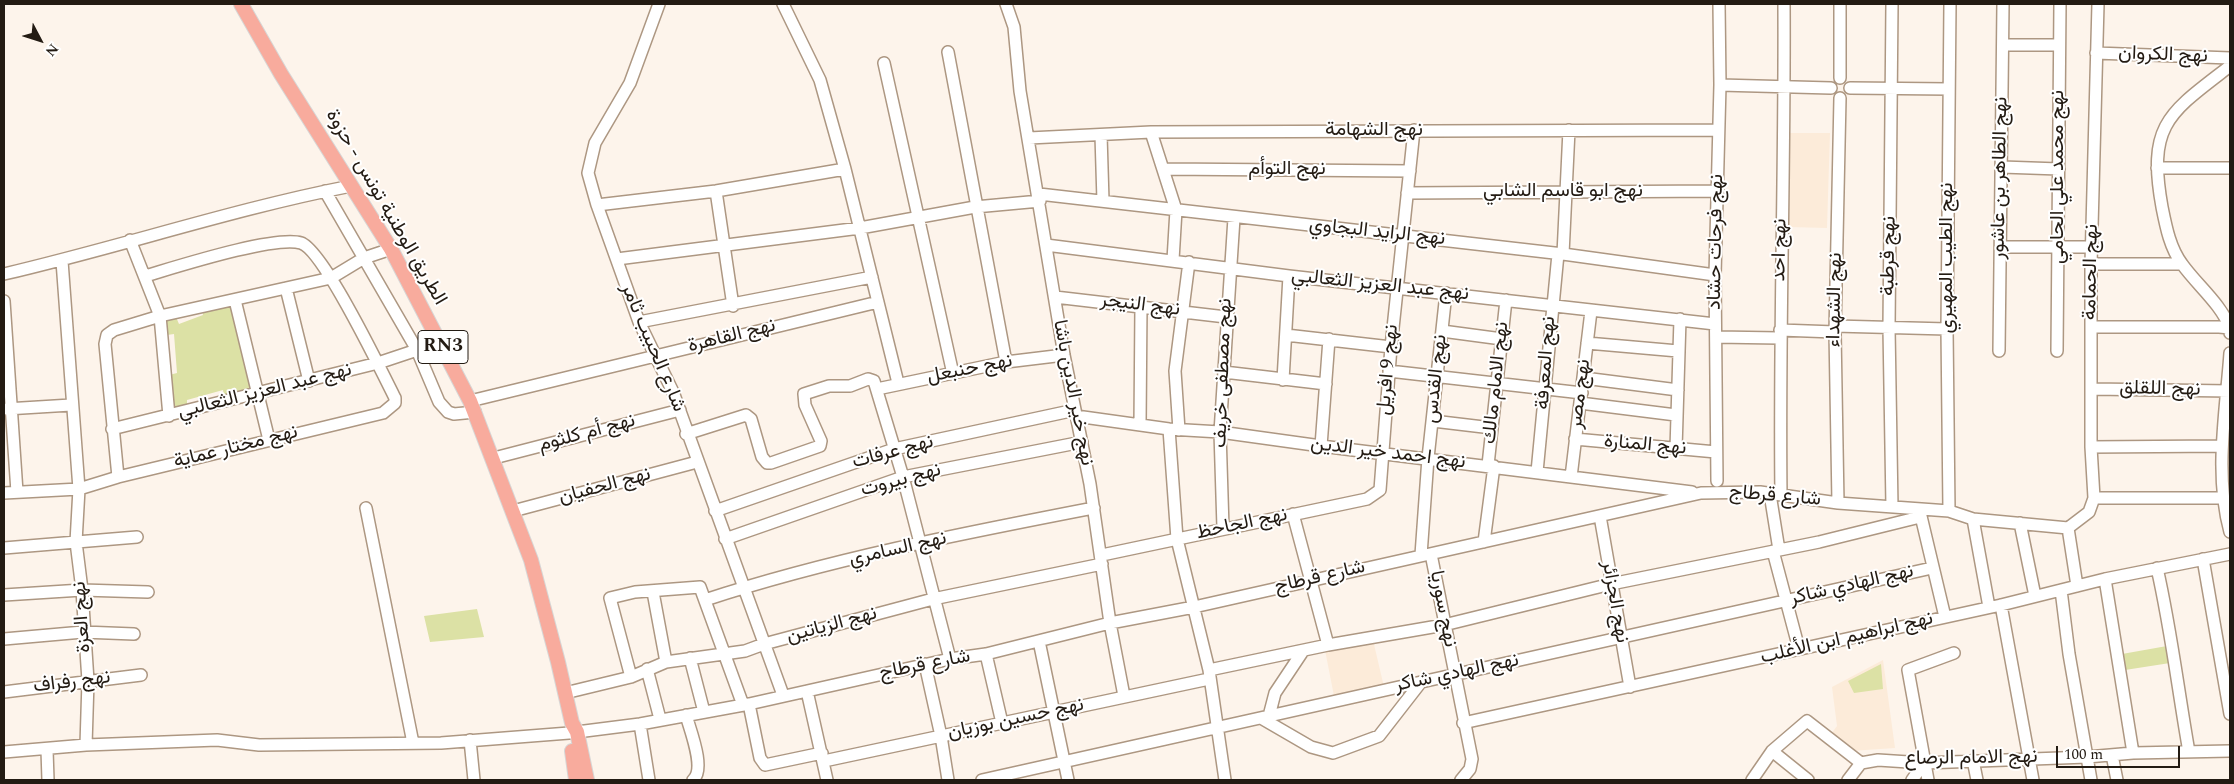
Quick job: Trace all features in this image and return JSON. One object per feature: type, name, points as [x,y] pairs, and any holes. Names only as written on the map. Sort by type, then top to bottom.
[{"type":"main road","name":"الطريق الوطنية تونس - حزوة","points":[[241,4],[281,74],[391,249],[472,406],[494,458],[539,586],[572,729],[587,780]]},
{"type":"main road","name":"الطريق الوطنية تونس - حزوة","points":[[572,729],[576,780]]},
{"type":"street","name":"شارع الحبيب ثامر","points":[[659,4],[630,83],[595,143],[588,174],[597,205],[639,322],[680,410],[686,434],[716,510],[742,588],[782,695]]},
{"type":"street","points":[[783,4],[820,80],[845,169],[898,383]]},
{"type":"street","name":"نهج خير الدين باشا","points":[[1006,4],[1014,27],[1020,90],[1064,355],[1094,508],[1110,623],[1124,696]]},
{"type":"street","name":"نهج فرحات حشاد","points":[[1717,480],[1715,275],[1720,85],[1718,4]]},
{"type":"street","name":"نهج احد","points":[[1784,4],[1776,551],[1799,650]]},
{"type":"street","points":[[1840,4],[1840,78]]},
{"type":"street","name":"نهج قرطبة","points":[[1892,4],[1893,88],[1889,328],[1892,507]]},
{"type":"street","name":"نهج الطيب المهيري","points":[[1949,511],[1947,329],[1950,4]]},
{"type":"street","name":"نهج الطاهر بن عاشور","points":[[1999,351],[2003,4]]},
{"type":"street","name":"نهج محمد علي الحامي","points":[[2057,351],[2060,4]]},
{"type":"street","name":"نهج الحمامة","points":[[2094,498],[2091,447],[2093,388],[2091,264],[2098,4]]},
{"type":"street","points":[[2003,45],[2059,45]]},
{"type":"street","points":[[948,52],[1006,362]]},
{"type":"street","name":"نهج الكروان","points":[[2096,53],[2230,58]]},
{"type":"street","points":[[884,63],[954,374]]},
{"type":"street","points":[[2230,66],[2181,104],[2173,114],[2160,136],[2157,168],[2170,240],[2182,264],[2230,328],[2230,333]]},
{"type":"street","points":[[1840,78],[1847,81],[1850,88],[1847,95],[1840,98],[1833,95],[1831,88],[1834,81],[1840,78]]},
{"type":"street","points":[[1720,85],[1831,88]]},
{"type":"street","points":[[1850,88],[1949,89]]},
{"type":"street","name":"نهج الشهداء","points":[[1838,503],[1835,329],[1840,98]]},
{"type":"street","name":"نهج 9 افريل","points":[[1380,490],[1391,347],[1414,130]]},
{"type":"street","name":"نهج المعرفة","points":[[1537,472],[1546,390],[1551,306],[1560,254],[1569,130]]},
{"type":"street","name":"نهج الشهامة","points":[[1029,138],[1151,132],[1718,130]]},
{"type":"street","points":[[1151,132],[1176,210],[1173,260]]},
{"type":"street","points":[[1101,134],[1104,201]]},
{"type":"street","points":[[2002,167],[2059,168]]},
{"type":"street","points":[[2157,168],[2230,168]]},
{"type":"street","points":[[597,205],[716,191],[845,169]]},
{"type":"street","name":"نهج التوأم","points":[[1164,169],[1410,171]]},
{"type":"street","points":[[4,274],[62,261],[130,240],[351,186]]},
{"type":"street","name":"نهج القاهرة","points":[[325,191],[417,350],[444,409],[454,414],[472,406],[655,356],[878,302]]},
{"type":"street","points":[[716,191],[733,306]]},
{"type":"street","name":"نهج ابو قاسم الشابي","points":[[1407,193],[1718,191]]},
{"type":"street","name":"نهج الرايد البجاوي","points":[[616,259],[860,228],[919,216],[1039,197],[1104,201],[1234,218],[1560,254],[1715,275]]},
{"type":"street","name":"نهج مصطفى خريف","points":[[1223,528],[1220,432],[1226,317],[1234,218]]},
{"type":"street","points":[[130,240],[160,316],[169,416]]},
{"type":"street","points":[[145,276],[244,249],[292,242],[307,246],[331,278],[378,363]]},
{"type":"street","name":"نهج عبد العزيز الثعالبي","points":[[1046,245],[1289,276],[1446,292],[1591,311],[1715,324]]},
{"type":"street","points":[[2001,247],[2092,247]]},
{"type":"street","points":[[118,477],[105,344],[107,335],[114,330],[160,316],[331,278],[364,258],[391,249]]},
{"type":"street","name":"نهج العزة","points":[[62,261],[71,406],[79,489],[76,542],[82,590],[83,632],[88,681],[86,745]]},
{"type":"street","points":[[1189,262],[1175,371],[1174,429],[1177,539],[1209,675],[1224,780]]},
{"type":"street","points":[[2091,264],[2182,264]]},
{"type":"street","points":[[1283,380],[1289,276]]},
{"type":"street","points":[[639,322],[733,306],[872,277]]},
{"type":"street","points":[[286,288],[310,381]]},
{"type":"street","name":"نهج القدس","points":[[1426,555],[1428,458],[1446,292]]},
{"type":"street","name":"نهج النيجر","points":[[1055,297],[1226,317]]},
{"type":"street","points":[[235,300],[259,392],[269,440]]},
{"type":"street","name":"نهج الامام مالك","points":[[1484,542],[1491,466],[1492,428],[1506,300]]},
{"type":"street","points":[[4,301],[7,409],[17,492]]},
{"type":"street","points":[[1140,426],[1141,306]]},
{"type":"street","name":"نهج مصر","points":[[1571,476],[1591,311]]},
{"type":"street","points":[[1676,448],[1680,319]]},
{"type":"street","points":[[2091,327],[2230,328]]},
{"type":"street","points":[[1716,337],[1835,329],[1947,329]]},
{"type":"street","points":[[1442,332],[1502,339]]},
{"type":"street","points":[[1286,335],[1391,347]]},
{"type":"street","name":"نهج عبد العزيز الثعالبي","points":[[112,429],[378,363],[417,350],[439,339]]},
{"type":"street","points":[[1321,446],[1329,339]]},
{"type":"street","points":[[1588,343],[1678,351]]},
{"type":"street","points":[[2230,353],[2229,391],[2222,446],[2223,498],[2230,532]]},
{"type":"street","name":"نهج حنبعل","points":[[686,434],[746,415],[751,419],[762,457],[767,463],[771,463],[820,446],[821,441],[805,406],[804,394],[829,386],[850,386],[868,379],[872,379],[876,386],[954,374],[1006,362],[1064,355]]},
{"type":"street","name":"نهج مختار عماية","points":[[4,493],[79,489],[118,477],[383,412],[392,408],[395,404],[395,398],[378,363]]},
{"type":"street","points":[[1390,371],[1498,382],[1676,416]]},
{"type":"street","points":[[1224,372],[1326,384]]},
{"type":"street","points":[[1584,378],[1678,390]]},
{"type":"street","points":[[876,386],[903,477],[950,659]]},
{"type":"street","name":"نهج اللقلق","points":[[2093,388],[2229,391]]},
{"type":"street","points":[[7,409],[71,406]]},
{"type":"street","name":"نهج أم كلثوم","points":[[494,458],[680,410]]},
{"type":"street","name":"نهج احمد خير الدين","points":[[1076,413],[1140,426],[1220,432],[1701,493]]},
{"type":"street","name":"نهج عرفات","points":[[716,510],[894,449],[1076,413]]},
{"type":"street","points":[[1432,421],[1492,428]]},
{"type":"street","name":"نهج المنارة","points":[[1576,439],[1716,452]]},
{"type":"street","name":"نهج بيروت","points":[[725,539],[903,477],[1082,442]]},
{"type":"street","points":[[2091,447],[2222,446]]},
{"type":"street","name":"نهج الحفيان","points":[[513,511],[697,462]]},
{"type":"street","name":"نهج الجاحظ","points":[[1102,560],[1223,528],[1367,499],[1380,490]]},
{"type":"street","name":"شارع قرطاج","points":[[4,752],[46,750],[86,745],[217,740],[259,745],[413,744],[640,724],[746,704],[925,664],[986,654],[1110,623],[1194,607],[1701,493],[1776,494],[1838,503],[1892,507],[1920,513],[1949,511],[1973,519],[2068,528]]},
{"type":"street","points":[[2077,586],[2068,528],[2089,512],[2094,498],[2223,498]]},
{"type":"street","points":[[366,508],[413,744]]},
{"type":"street","name":"نهج السامري","points":[[706,600],[742,588],[919,544],[1094,508]]},
{"type":"street","points":[[1920,513],[1945,617]]},
{"type":"street","name":"نهج حسين بوزيان","points":[[746,704],[760,758],[765,764],[823,757],[941,736],[1053,713],[1328,645],[1444,625],[1611,584],[1776,551],[1920,513]]},
{"type":"street","points":[[1293,514],[1328,645]]},
{"type":"street","name":"نهج الجزائر","points":[[1600,516],[1620,639],[1630,687]]},
{"type":"street","points":[[1973,519],[1989,607]]},
{"type":"street","points":[[2020,523],[2035,596]]},
{"type":"street","points":[[4,548],[137,537]]},
{"type":"street","name":"نهج ابراهيم ابن الأغلب","points":[[1463,723],[2001,605],[2105,579],[2230,554]]},
{"type":"street","name":"نهج سوريا","points":[[1426,555],[1444,625],[1472,759],[1470,769],[1461,780]]},
{"type":"street","points":[[2203,559],[2230,714]]},
{"type":"street","name":"نهج الزياتين","points":[[565,693],[631,676],[666,662],[746,651],[764,644],[933,599],[1102,560]]},
{"type":"street","name":"نهج الهادي شاكر","points":[[982,780],[1932,568]]},
{"type":"street","points":[[2157,568],[2169,619],[2178,690],[2189,752]]},
{"type":"street","points":[[2105,579],[2133,753]]},
{"type":"street","points":[[631,676],[610,598],[635,592],[700,587],[706,600],[723,655],[746,704]]},
{"type":"street","points":[[4,595],[82,590],[148,592]]},
{"type":"street","points":[[2061,590],[2069,654],[2091,780]]},
{"type":"street","points":[[653,592],[666,662]]},
{"type":"street","points":[[2001,605],[2033,780]]},
{"type":"street","points":[[4,639],[83,632],[134,634]]},
{"type":"street","points":[[1039,642],[1068,780]]},
{"type":"street","points":[[1303,651],[1276,693],[1265,717],[1311,747],[1333,753],[1379,736],[1421,682]]},
{"type":"street","points":[[986,654],[1002,723]]},
{"type":"street","points":[[1928,780],[1908,670],[1954,654]]},
{"type":"street","points":[[690,658],[704,712]]},
{"type":"street","points":[[925,664],[941,736],[948,780]]},
{"type":"street","points":[[647,669],[660,719]]},
{"type":"street","name":"نهج رفراف","points":[[4,692],[141,675]]},
{"type":"street","points":[[807,691],[827,780]]},
{"type":"street","points":[[686,715],[699,770],[693,780]]},
{"type":"street","points":[[1752,780],[1772,751],[1807,721],[1862,763],[1848,780]]},
{"type":"street","points":[[640,724],[649,780]]},
{"type":"street","points":[[470,740],[474,780]]},
{"type":"street","points":[[46,750],[48,780]]},
{"type":"street","points":[[1772,751],[1808,780]]},
{"type":"street","name":"نهج الامام الرصاع","points":[[1862,763],[1895,760],[1924,763],[2087,757],[2133,753],[2230,751]]},
{"type":"street","points":[[2112,755],[2116,780]]},
{"type":"street","points":[[1973,760],[1977,780]]},
{"type":"street","points":[[1912,780],[1924,763]]},
{"type":"shaded area","points":[[1789,133],[1830,133],[1827,228],[1788,227]]},
{"type":"shaded area","points":[[1373,640],[1384,687],[1334,696],[1325,650]]},
{"type":"shaded area","points":[[1883,660],[1895,748],[1851,751],[1831,734],[1837,726],[1832,687]]},
{"type":"green space","points":[[231,304],[252,389],[224,396],[223,390],[187,400],[187,406],[171,409],[169,375],[177,373],[174,334],[167,335],[165,320],[176,317],[179,324],[203,315],[202,309]]},
{"type":"green space","points":[[477,609],[484,637],[430,642],[424,616]]},
{"type":"green space","points":[[2167,646],[2170,663],[2125,670],[2122,654]]},
{"type":"green space","points":[[1881,664],[1883,689],[1854,693],[1848,681]]}]
